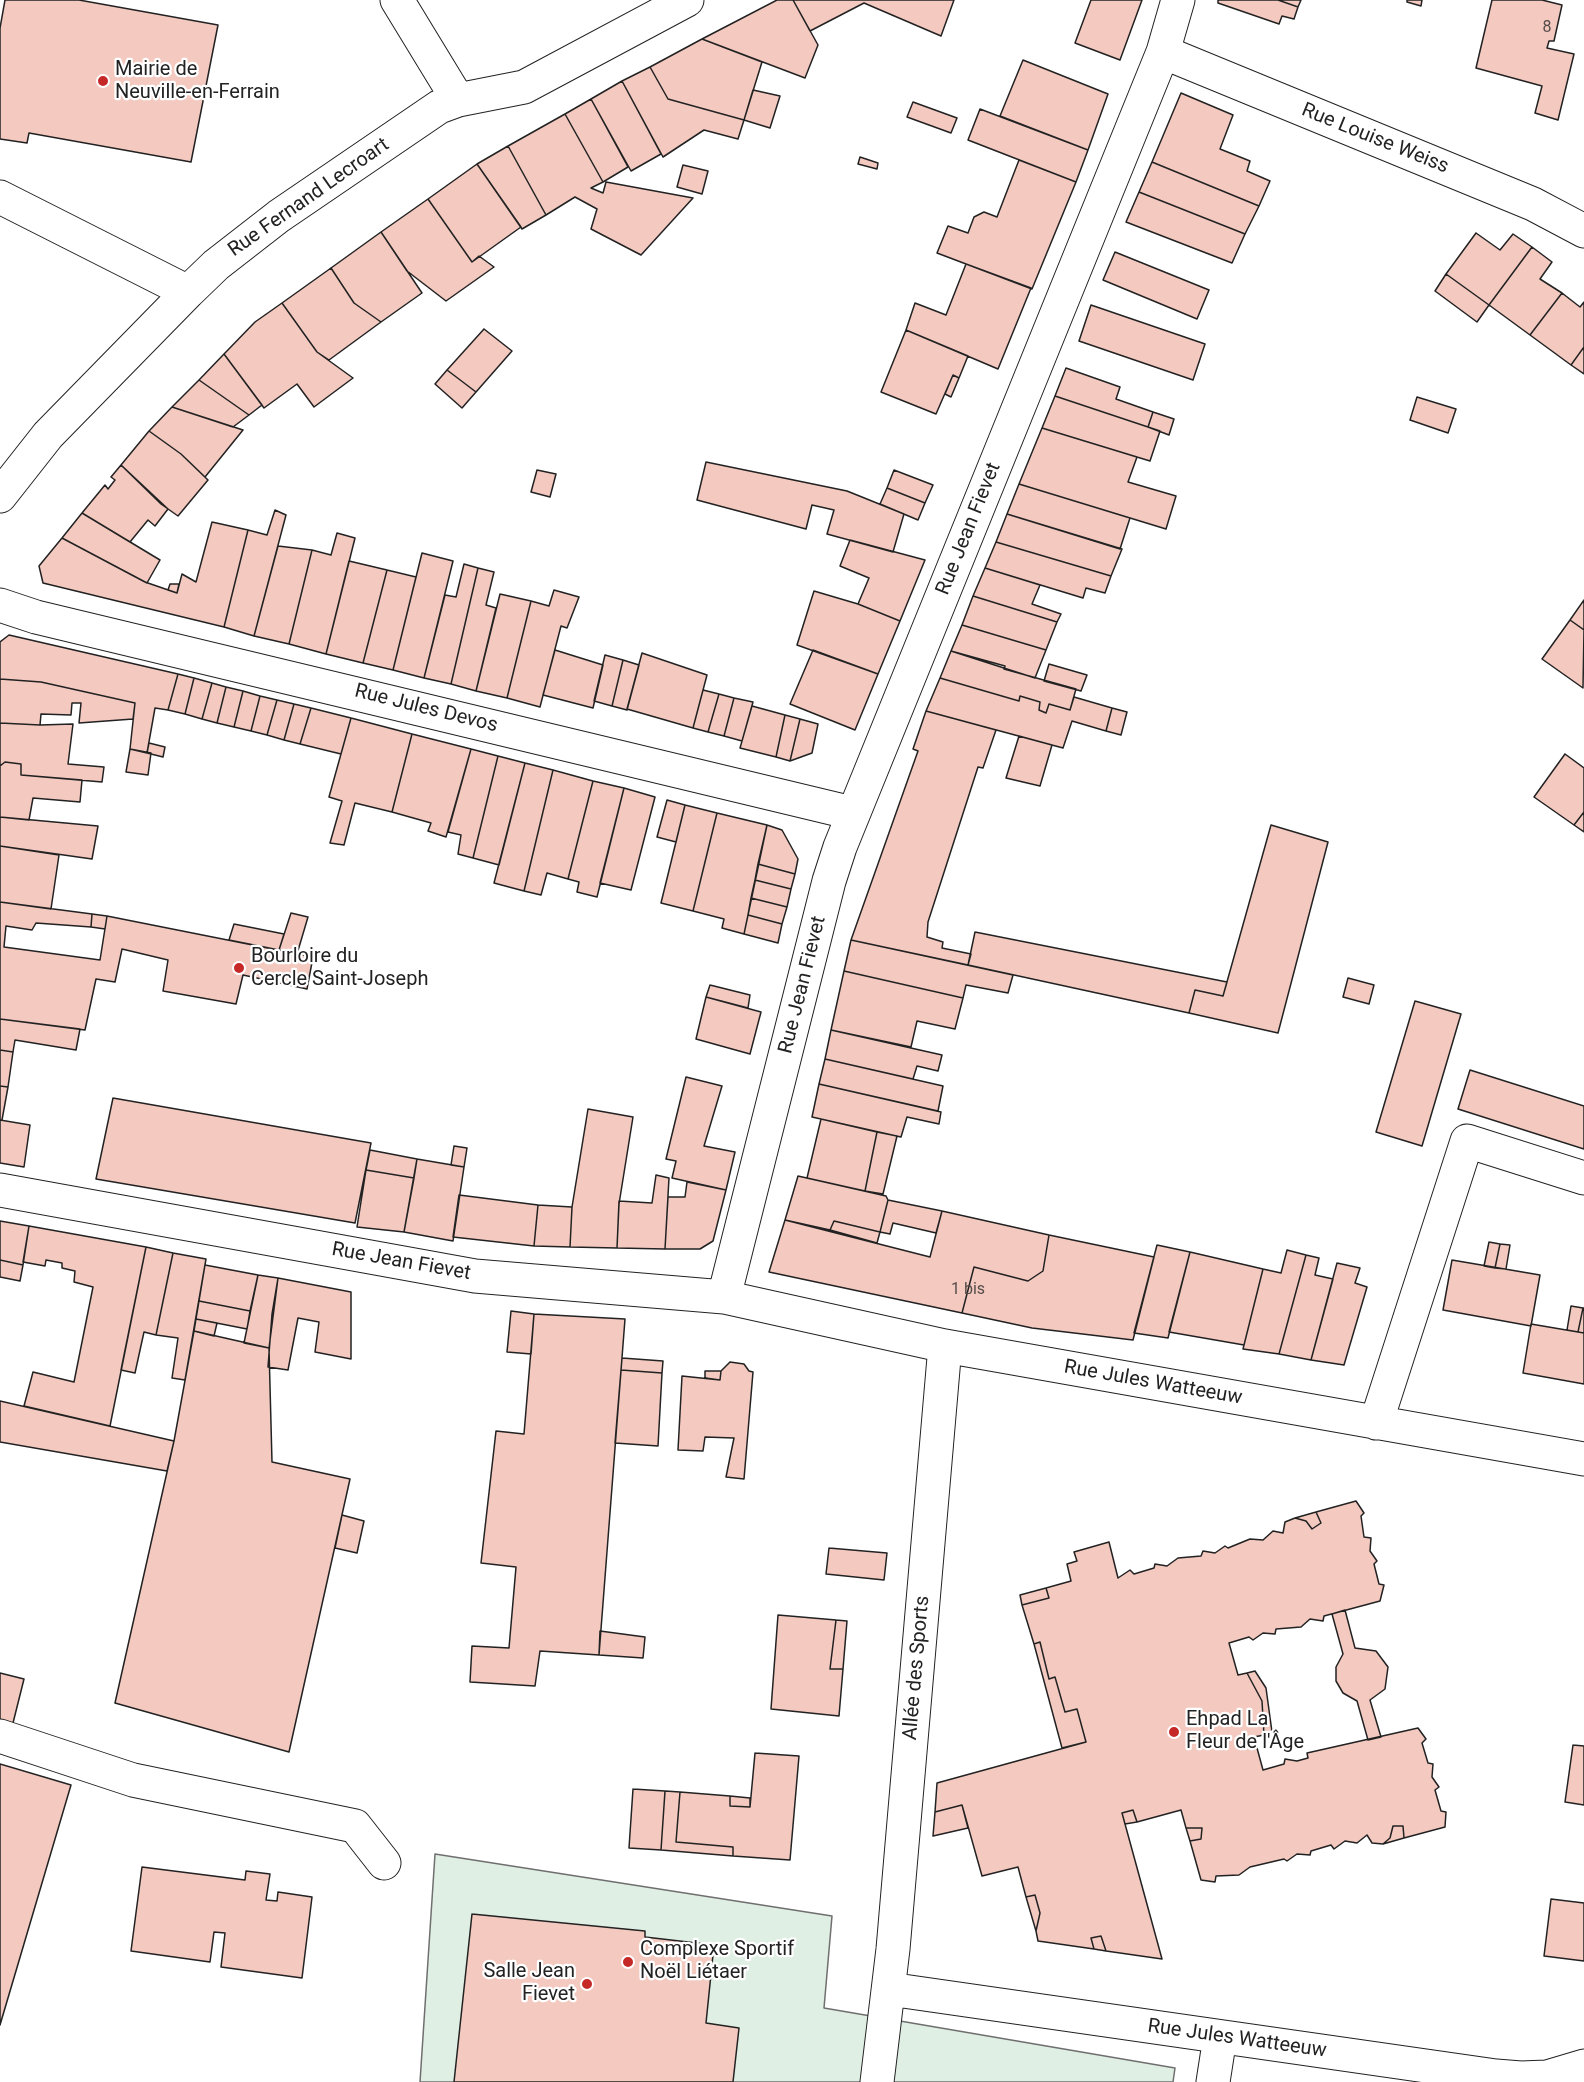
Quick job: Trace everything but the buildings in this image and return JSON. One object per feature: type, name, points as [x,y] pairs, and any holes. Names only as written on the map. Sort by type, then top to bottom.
[{"type":"street","points":[[397,0],[458,100]]},
{"type":"street","name":"Rue Fernand Lecroart","points":[[0,496],[54,428],[188,292],[216,265],[279,216],[439,107],[458,100],[524,87],[687,0]]},
{"type":"street","name":"Rue Jean Fievet","points":[[0,1190],[475,1276],[724,1297],[829,882],[852,813],[1164,52],[1178,0]]},
{"type":"street","name":"Rue Louise Weiss","points":[[1164,52],[1533,204],[1584,231]]},
{"type":"street","points":[[0,197],[188,292]]},
{"type":"street","name":"Rue Jules Devos","points":[[0,605],[36,617],[852,813]]},
{"type":"street","points":[[1376,1423],[1467,1141],[1584,1178]]},
{"type":"street","name":"Rue Jules Watteeuw","points":[[724,1297],[945,1346],[1584,1459]]},
{"type":"street","name":"Allée des Sports","points":[[877,2082],[889,1989],[945,1346]]},
{"type":"street","points":[[0,1736],[133,1779],[356,1827],[384,1863]]},
{"type":"street","name":"Rue Jules Watteeuw","points":[[889,1989],[1521,2079],[1547,2077],[1584,2066]]},
{"type":"street","points":[[1213,2082],[1220,2037]]},
{"type":"green space","name":"Complexe Sportif Noël Liétaer","points":[[435,1854],[832,1916],[824,2008],[1175,2068],[1173,2082],[420,2082]]},
{"type":"place","name":"Mairie de Neuville-en-Ferrain","points":[[103,81]]},
{"type":"place","name":"Bourloire du Cercle Saint-Joseph","points":[[239,968]]},
{"type":"place","name":"Ehpad La Fleur de l'Âge","points":[[1174,1732]]},
{"type":"place","name":"Complexe Sportif Noël Liétaer","points":[[628,1962]]},
{"type":"place","name":"Salle Jean Fievet","points":[[587,1984]]}]
